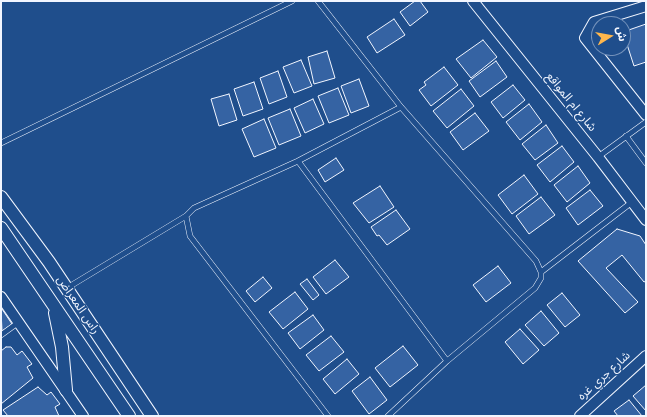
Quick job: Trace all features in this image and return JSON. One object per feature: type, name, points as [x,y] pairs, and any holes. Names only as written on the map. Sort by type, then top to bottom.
[{"type":"street","name":"شارع ام المواقع","points":[[473,1],[598,157],[646,220]]},
{"type":"street","points":[[646,6],[594,22],[585,38],[646,115]]},
{"type":"street","name":"راس المعراض","points":[[1,197],[67,288],[152,416]]},
{"type":"street","name":"راس المعراض","points":[[1,228],[129,416]]},
{"type":"street","points":[[1,297],[83,416]]},
{"type":"street","points":[[52,302],[62,346],[66,390]]},
{"type":"street","name":"شارع جري غره","points":[[580,416],[646,356]]},
{"type":"lane","points":[[1,143],[292,1]]},
{"type":"lane","points":[[318,1],[401,107],[536,261],[541,272],[539,283],[535,288],[447,361],[388,416]]},
{"type":"lane","points":[[67,288],[186,216],[194,208],[298,161],[401,107]]},
{"type":"lane","points":[[598,157],[646,122]]},
{"type":"lane","points":[[626,136],[646,163]]},
{"type":"lane","points":[[298,161],[447,361]]},
{"type":"lane","points":[[541,272],[632,202]]},
{"type":"lane","points":[[186,216],[190,236],[328,416]]},
{"type":"lane","points":[[1,335],[19,322]]},
{"type":"building","points":[[415,1],[420,1],[428,12],[410,26],[400,12]]},
{"type":"building","points":[[394,19],[405,35],[377,53],[367,37]]},
{"type":"building","points":[[646,24],[646,62],[634,66],[631,56],[631,29]]},
{"type":"building","points":[[483,40],[497,57],[471,78],[456,59]]},
{"type":"building","points":[[327,51],[335,78],[314,84],[308,57]]},
{"type":"building","points":[[301,60],[312,86],[294,93],[283,67]]},
{"type":"building","points":[[496,61],[507,77],[480,97],[469,81]]},
{"type":"building","points":[[444,67],[458,85],[431,106],[419,90],[426,85],[424,82]]},
{"type":"building","points":[[278,71],[287,97],[269,104],[260,78]]},
{"type":"building","points":[[359,79],[369,106],[351,113],[341,86]]},
{"type":"building","points":[[254,82],[263,109],[243,116],[234,89]]},
{"type":"building","points":[[513,85],[525,100],[503,118],[491,102]]},
{"type":"building","points":[[338,88],[349,115],[329,123],[318,96]]},
{"type":"building","points":[[461,89],[474,106],[447,128],[433,111]]},
{"type":"building","points":[[229,94],[237,120],[219,126],[211,99]]},
{"type":"building","points":[[313,99],[324,124],[305,133],[294,108]]},
{"type":"building","points":[[529,104],[542,122],[520,140],[506,122]]},
{"type":"building","points":[[290,109],[301,136],[279,145],[268,118]]},
{"type":"building","points":[[475,113],[489,131],[463,150],[450,132]]},
{"type":"building","points":[[264,119],[276,148],[254,157],[242,129]]},
{"type":"building","points":[[546,125],[558,143],[535,160],[522,144]]},
{"type":"building","points":[[562,146],[574,162],[550,182],[537,165]]},
{"type":"building","points":[[336,158],[344,170],[325,182],[318,170]]},
{"type":"building","points":[[578,166],[590,183],[567,202],[554,185]]},
{"type":"building","points":[[524,175],[538,194],[512,214],[498,195]]},
{"type":"building","points":[[380,186],[394,207],[369,223],[353,203]]},
{"type":"building","points":[[590,190],[603,206],[578,225],[566,208]]},
{"type":"building","points":[[541,197],[555,215],[529,234],[516,216]]},
{"type":"building","points":[[396,210],[410,229],[387,245],[379,235],[377,236],[371,227]]},
{"type":"building","points":[[617,229],[640,236],[646,245],[646,281],[644,282],[622,255],[606,268],[638,302],[625,313],[578,261]]},
{"type":"building","points":[[335,260],[349,277],[326,294],[313,277]]},
{"type":"building","points":[[498,266],[511,283],[486,302],[473,285]]},
{"type":"building","points":[[263,277],[272,288],[255,302],[246,291]]},
{"type":"building","points":[[307,279],[319,295],[313,300],[300,284]]},
{"type":"building","points":[[295,292],[308,309],[283,329],[269,312]]},
{"type":"building","points":[[562,293],[580,315],[565,327],[547,305]]},
{"type":"building","points":[[2,309],[12,324],[2,331],[1,310]]},
{"type":"building","points":[[541,311],[559,333],[544,346],[525,325]]},
{"type":"building","points":[[313,315],[324,330],[300,349],[288,333]]},
{"type":"building","points":[[520,329],[539,350],[523,364],[505,342]]},
{"type":"building","points":[[331,336],[344,352],[319,371],[306,355]]},
{"type":"building","points":[[403,346],[418,365],[390,387],[375,368]]},
{"type":"building","points":[[6,347],[11,347],[17,355],[22,351],[32,364],[27,367],[33,378],[1,404],[1,351]]},
{"type":"building","points":[[347,359],[359,374],[335,394],[323,379]]},
{"type":"building","points":[[370,377],[387,400],[369,414],[352,391]]},
{"type":"building","points":[[646,385],[646,411],[633,396]]},
{"type":"building","points":[[38,387],[47,395],[51,392],[60,404],[55,407],[59,416],[8,416],[3,410]]},
{"type":"building","points":[[629,400],[642,416],[618,416],[614,411]]}]
